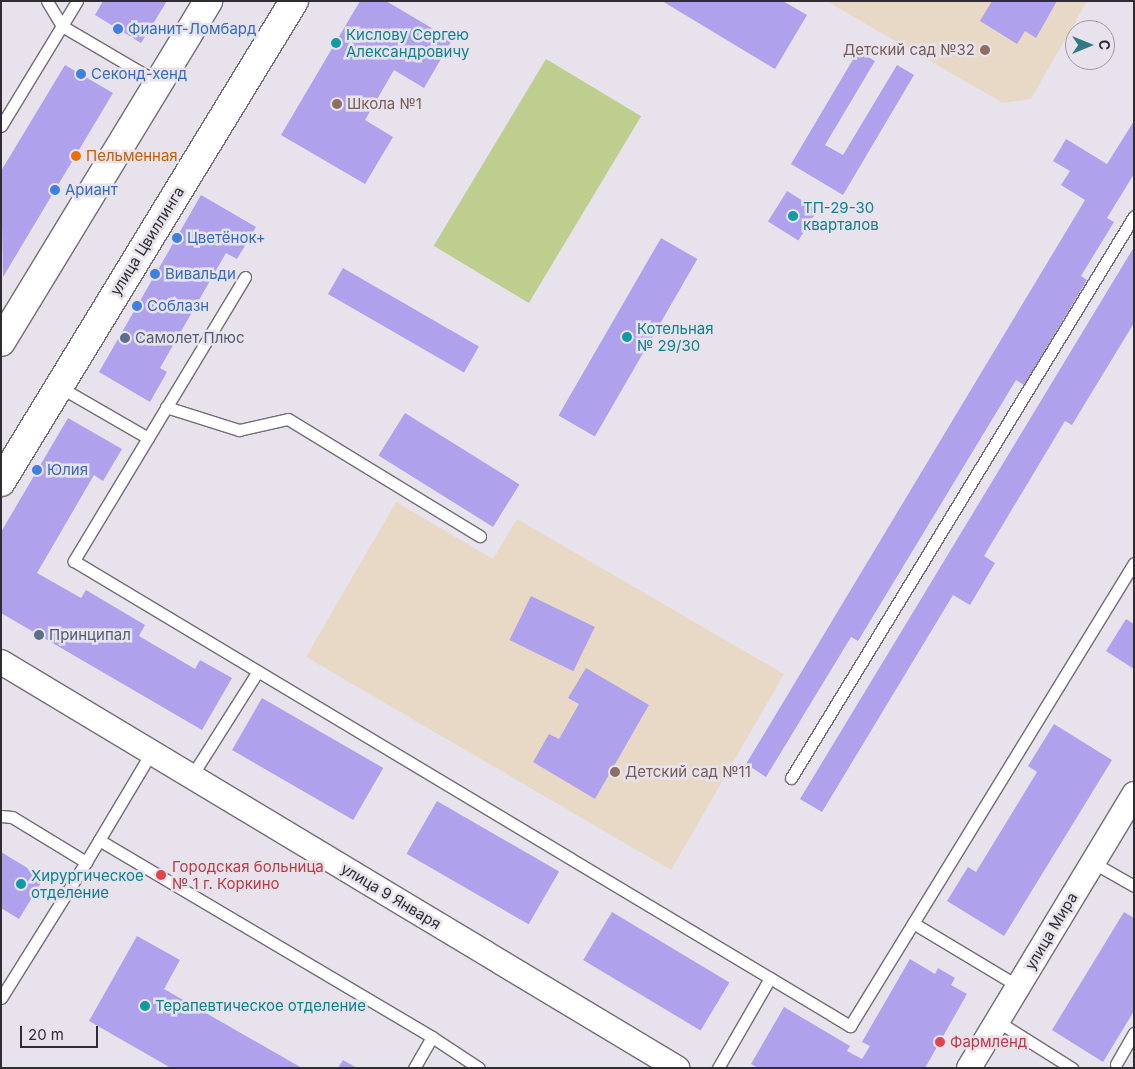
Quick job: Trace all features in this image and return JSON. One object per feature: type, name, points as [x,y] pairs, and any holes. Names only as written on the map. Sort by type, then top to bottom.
[{"type":"street","points":[[1,342],[12,315],[159,83],[208,1]]},
{"type":"street","name":"улица Цвиллинга","points":[[1,482],[294,1]]},
{"type":"street","name":"улица 9 Января","points":[[1,662],[677,1068]]},
{"type":"street","name":"улица Мира","points":[[969,1068],[1134,794]]},
{"type":"lane","points":[[47,1],[62,26],[159,83]]},
{"type":"lane","points":[[1,126],[77,1]]},
{"type":"lane","points":[[791,778],[1134,216]]},
{"type":"lane","points":[[245,277],[74,561],[850,1026],[1134,563]]},
{"type":"lane","points":[[58,386],[148,438]]},
{"type":"lane","points":[[166,408],[238,430],[288,420],[480,536]]},
{"type":"lane","points":[[191,777],[258,671]]},
{"type":"lane","points":[[1,998],[151,753]]},
{"type":"lane","points":[[1,816],[12,817],[86,862]]},
{"type":"lane","points":[[99,840],[432,1037],[479,1068]]},
{"type":"lane","points":[[1092,862],[1134,886]]},
{"type":"lane","points":[[913,922],[1018,986]]},
{"type":"lane","points":[[718,1068],[770,978]]},
{"type":"lane","points":[[997,1021],[1072,1068]]},
{"type":"lane","points":[[1116,1064],[1134,1033]]},
{"type":"lane","points":[[414,1068],[432,1037]]},
{"type":"shaded area","name":"Детский сад №32","points":[[826,1],[1087,1],[1076,20],[1065,20],[1065,40],[1031,99],[1003,103]]},
{"type":"shaded area","name":"Детский сад №11","points":[[396,502],[493,559],[517,519],[784,674],[671,870],[306,657]]},
{"type":"green space","points":[[546,59],[641,116],[529,303],[434,246]]},
{"type":"building","points":[[103,1],[167,1],[141,43],[95,15]]},
{"type":"building","name":"Школа №1","points":[[360,1],[386,1],[452,40],[424,88],[394,70],[365,120],[393,137],[365,184],[281,135]]},
{"type":"building","points":[[662,1],[783,1],[807,15],[775,69]]},
{"type":"building","points":[[992,1],[1057,1],[1036,38],[1025,31],[1017,44],[980,21]]},
{"type":"building","points":[[858,51],[875,61],[825,145],[843,155],[897,65],[914,75],[843,195],[791,164]]},
{"type":"building","points":[[65,65],[113,93],[3,277],[1,171]]},
{"type":"building","points":[[1134,121],[1134,174],[1107,218],[1114,222],[1081,276],[1087,280],[1024,385],[1016,380],[858,641],[851,637],[766,777],[746,764],[1085,200],[1061,185],[1070,171],[1053,161],[1066,139],[1107,164]]},
{"type":"building","name":"ТП-29-30 кварталов","points":[[787,191],[818,210],[798,241],[768,222]]},
{"type":"building","points":[[201,195],[256,227],[237,259],[226,253],[160,368],[167,372],[150,402],[99,372]]},
{"type":"building","name":"Котельная № 29/30","points":[[661,238],[697,259],[595,437],[558,416]]},
{"type":"building","points":[[1134,247],[1134,323],[1072,425],[1065,421],[984,556],[995,563],[970,605],[953,595],[822,812],[800,799]]},
{"type":"building","points":[[343,268],[479,346],[464,372],[328,294]]},
{"type":"building","points":[[405,413],[519,485],[493,527],[379,455]]},
{"type":"building","points":[[68,418],[122,449],[103,481],[94,475],[37,573],[81,598],[86,590],[145,625],[139,636],[195,669],[200,660],[232,678],[202,730],[1,613],[1,532]]},
{"type":"building","points":[[531,596],[595,627],[573,671],[510,640]]},
{"type":"building","points":[[1126,619],[1134,624],[1134,669],[1106,651]]},
{"type":"building","points":[[586,668],[649,705],[595,799],[533,762],[549,734],[559,739],[579,704],[568,698]]},
{"type":"building","points":[[262,698],[383,768],[353,820],[232,750]]},
{"type":"building","points":[[1054,724],[1112,760],[1004,936],[947,901],[968,867],[976,872],[1037,772],[1028,766]]},
{"type":"building","points":[[437,801],[559,871],[529,924],[406,854]]},
{"type":"building","name":"Хирургическое отделение","points":[[1,852],[44,878],[19,919],[1,908]]},
{"type":"building","points":[[612,912],[729,983],[701,1031],[583,960]]},
{"type":"building","points":[[1124,912],[1134,918],[1134,1011],[1103,1062],[1052,1030]]},
{"type":"building","name":"Терапевтическое отделение","points":[[137,936],[180,960],[164,989],[302,1068],[171,1068],[89,1021]]},
{"type":"building","points":[[910,959],[935,974],[938,968],[955,978],[951,985],[967,994],[925,1068],[758,1068],[751,1064],[784,1007],[850,1046],[847,1051],[862,1059],[870,1046],[862,1042]]},
{"type":"building","name":"Терапевтическое отделение","points":[[343,1060],[357,1068],[338,1068]]},
{"type":"place","name":"Фианит-Ломбард","points":[[118,29]]},
{"type":"place","name":"Кислову Сергею Александровичу","points":[[336,43]]},
{"type":"place","name":"Детский сад №32","points":[[985,50]]},
{"type":"place","name":"Секонд-хенд","points":[[81,74]]},
{"type":"place","name":"Школа №1","points":[[337,104]]},
{"type":"place","name":"Пельменная","points":[[76,156]]},
{"type":"place","name":"Ариант","points":[[55,190]]},
{"type":"place","name":"ТП-29-30 кварталов","points":[[793,216]]},
{"type":"place","name":"Цветёнок+","points":[[177,238]]},
{"type":"place","name":"Вивальди","points":[[155,274]]},
{"type":"place","name":"Соблазн","points":[[137,306]]},
{"type":"place","name":"Котельная № 29/30","points":[[627,337]]},
{"type":"place","name":"Самолет Плюс","points":[[125,338]]},
{"type":"place","name":"Юлия","points":[[37,470]]},
{"type":"place","name":"Принципал","points":[[39,635]]},
{"type":"place","name":"Детский сад №11","points":[[615,772]]},
{"type":"place","name":"Городская больница № 1 г. Коркино","points":[[161,875]]},
{"type":"place","name":"Хирургическое отделение","points":[[21,884]]},
{"type":"place","name":"Терапевтическое отделение","points":[[145,1006]]},
{"type":"place","name":"Фармленд","points":[[940,1042]]}]
